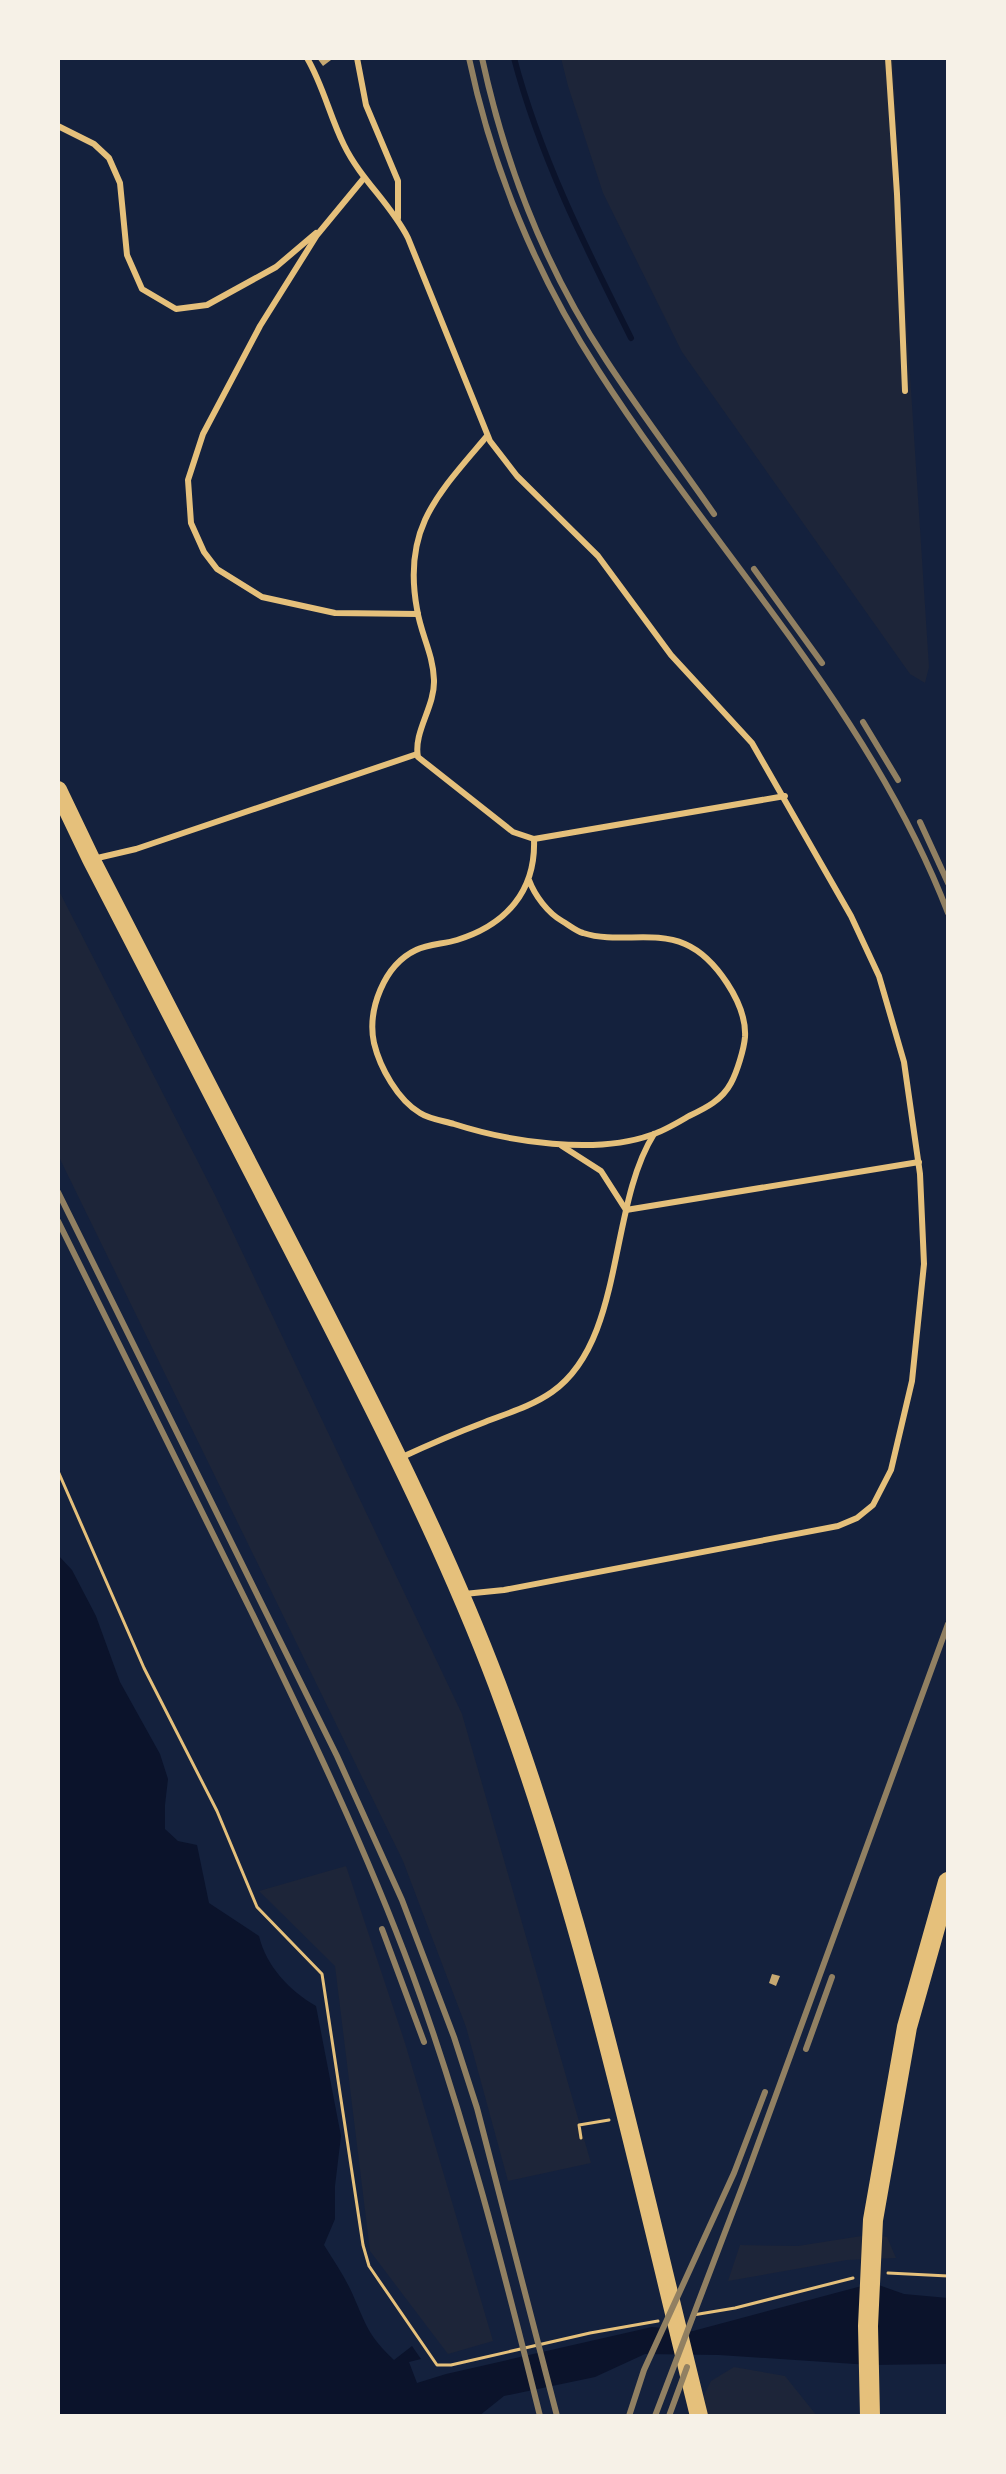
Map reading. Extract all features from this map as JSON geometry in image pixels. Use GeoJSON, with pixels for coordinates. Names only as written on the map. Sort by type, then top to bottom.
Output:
{"type":"FeatureCollection","features":[{"type":"Feature","properties":{"kind":"highway"},"geometry":{"type":"LineString","coordinates":[[870,2416],[868,2326],[873,2220],[907,2027],[948,1882]]}},
{"type":"Feature","properties":{"kind":"main road"},"geometry":{"type":"LineString","coordinates":[[58,790],[399,1459],[461,1594],[497,1685],[550,1836],[598,2003],[699,2416]]}},
{"type":"Feature","properties":{"kind":"lane"},"geometry":{"type":"LineString","coordinates":[[307,58],[344,146],[364,178],[398,218],[487,436],[517,476],[598,556],[671,655],[752,743],[785,796],[851,916],[879,976],[904,1062],[919,1162],[924,1264],[912,1381],[891,1470],[873,1505],[857,1518],[838,1526],[504,1590],[461,1594]]}},
{"type":"Feature","properties":{"kind":"lane"},"geometry":{"type":"LineString","coordinates":[[357,58],[366,105],[398,181],[398,218]]}},
{"type":"Feature","properties":{"kind":"lane"},"geometry":{"type":"LineString","coordinates":[[888,58],[905,391]]}},
{"type":"Feature","properties":{"kind":"lane"},"geometry":{"type":"LineString","coordinates":[[58,126],[94,144],[109,158],[120,183],[127,255],[142,289],[176,309],[207,305],[276,267],[323,228]]}},
{"type":"Feature","properties":{"kind":"lane"},"geometry":{"type":"LineString","coordinates":[[364,178],[323,228],[260,326],[203,434],[188,480],[191,523],[204,552],[217,569],[262,597],[335,613],[418,614]]}},
{"type":"Feature","properties":{"kind":"lane"},"geometry":{"type":"LineString","coordinates":[[487,436],[439,493],[422,523],[412,567],[418,614],[432,655],[434,685],[429,714],[416,742],[417,754],[513,832],[534,839],[785,796]]}},
{"type":"Feature","properties":{"kind":"lane"},"geometry":{"type":"LineString","coordinates":[[91,859],[136,849],[417,754]]}},
{"type":"Feature","properties":{"kind":"lane"},"geometry":{"type":"LineString","coordinates":[[529,880],[552,915],[582,933],[604,937],[658,937],[687,945],[717,968],[737,999],[745,1036],[732,1081],[720,1098],[654,1134],[603,1144],[555,1144],[490,1136],[419,1113],[387,1079],[374,1041],[375,1001],[393,967],[416,950],[459,940],[486,928],[517,903],[529,880],[534,839]]}},
{"type":"Feature","properties":{"kind":"lane"},"geometry":{"type":"LineString","coordinates":[[399,1459],[441,1439],[536,1403],[556,1390],[580,1364],[596,1333],[635,1174],[654,1134]]}},
{"type":"Feature","properties":{"kind":"lane"},"geometry":{"type":"LineString","coordinates":[[555,1144],[565,1147],[601,1171],[626,1210]]}},
{"type":"Feature","properties":{"kind":"lane"},"geometry":{"type":"LineString","coordinates":[[626,1210],[919,1162]]}},
{"type":"Feature","properties":{"kind":"path"},"geometry":{"type":"LineString","coordinates":[[58,1471],[144,1668],[217,1811],[257,1907],[322,1974],[363,2245],[369,2266],[434,2361],[442,2367],[590,2333]]}},
{"type":"Feature","properties":{"kind":"path"},"geometry":{"type":"LineString","coordinates":[[581,2138],[579,2125],[601,2121]]}},
{"type":"Feature","properties":{"kind":"path"},"geometry":{"type":"LineString","coordinates":[[875,2272],[948,2276]]}},
{"type":"Feature","properties":{"kind":"path"},"geometry":{"type":"LineString","coordinates":[[786,2294],[863,2275]]}},
{"type":"Feature","properties":{"kind":"shaded area"},"geometry":{"type":"Polygon","coordinates":[[[561,58],[893,58],[929,667],[925,683],[910,674],[682,352],[603,193],[561,58]]]}},
{"type":"Feature","properties":{"kind":"shaded area"},"geometry":{"type":"Polygon","coordinates":[[[58,889],[215,1195],[462,1714],[591,2163],[508,2181],[466,2027],[403,1861],[58,1155],[58,889]]]}},
{"type":"Feature","properties":{"kind":"shaded area"},"geometry":{"type":"Polygon","coordinates":[[[58,1555],[72,1570],[96,1616],[120,1682],[160,1754],[168,1779],[165,1829],[178,1841],[197,1845],[209,1903],[259,1936],[267,1957],[280,1977],[316,2006],[341,2136],[335,2219],[324,2245],[373,2337],[394,2360],[412,2346],[421,2359],[409,2362],[417,2383],[652,2327],[693,2331],[873,2283],[904,2294],[948,2298],[948,2364],[870,2365],[719,2355],[645,2354],[595,2377],[504,2396],[479,2416],[58,2416],[58,1555]]]}},
{"type":"Feature","properties":{"kind":"shaded area"},"geometry":{"type":"Polygon","coordinates":[[[346,1866],[405,2043],[493,2341],[448,2354],[370,2251],[335,1966],[259,1891],[346,1866]]]}},
{"type":"Feature","properties":{"kind":"shaded area"},"geometry":{"type":"Polygon","coordinates":[[[874,2234],[887,2237],[896,2258],[847,2260],[728,2281],[740,2245],[798,2246],[874,2234]]]}},
{"type":"Feature","properties":{"kind":"shaded area"},"geometry":{"type":"Polygon","coordinates":[[[734,2367],[785,2376],[817,2416],[708,2416],[700,2403],[711,2381],[734,2367]]]}},
{"type":"Feature","properties":{"kind":"building"},"geometry":{"type":"Polygon","coordinates":[[[317,58],[330,58],[331,60],[323,66],[317,58]]]}},
{"type":"Feature","properties":{"kind":"building"},"geometry":{"type":"Polygon","coordinates":[[[772,1974],[780,1976],[776,1986],[769,1983],[772,1974]]]}},
{"type":"Feature","properties":{"kind":"waterway"},"geometry":{"type":"LineString","coordinates":[[514,58],[551,166],[631,338]]}},
{"type":"Feature","properties":{"kind":"railway"},"geometry":{"type":"LineString","coordinates":[[469,58],[490,140],[504,180],[555,297],[598,370],[643,437],[834,700],[877,768],[915,839],[948,913]]}},
{"type":"Feature","properties":{"kind":"railway"},"geometry":{"type":"LineString","coordinates":[[482,58],[503,137],[546,252],[606,360],[714,514]]}},
{"type":"Feature","properties":{"kind":"railway"},"geometry":{"type":"LineString","coordinates":[[754,569],[822,663]]}},
{"type":"Feature","properties":{"kind":"railway"},"geometry":{"type":"LineString","coordinates":[[863,722],[898,780]]}},
{"type":"Feature","properties":{"kind":"railway"},"geometry":{"type":"LineString","coordinates":[[920,822],[948,883]]}},
{"type":"Feature","properties":{"kind":"railway"},"geometry":{"type":"LineString","coordinates":[[58,1192],[337,1756],[402,1900],[454,2037],[477,2108],[557,2416]]}},
{"type":"Feature","properties":{"kind":"railway"},"geometry":{"type":"LineString","coordinates":[[58,1221],[294,1700],[394,1927],[431,2027],[466,2137],[540,2416]]}},
{"type":"Feature","properties":{"kind":"railway"},"geometry":{"type":"LineString","coordinates":[[655,2416],[746,2177],[948,1624]]}},
{"type":"Feature","properties":{"kind":"railway"},"geometry":{"type":"LineString","coordinates":[[382,1929],[424,2042]]}},
{"type":"Feature","properties":{"kind":"railway"},"geometry":{"type":"LineString","coordinates":[[806,2049],[832,1977]]}},
{"type":"Feature","properties":{"kind":"railway"},"geometry":{"type":"LineString","coordinates":[[629,2416],[644,2370],[734,2173],[765,2092]]}},
{"type":"Feature","properties":{"kind":"railway"},"geometry":{"type":"LineString","coordinates":[[669,2416],[687,2367]]}}]}
